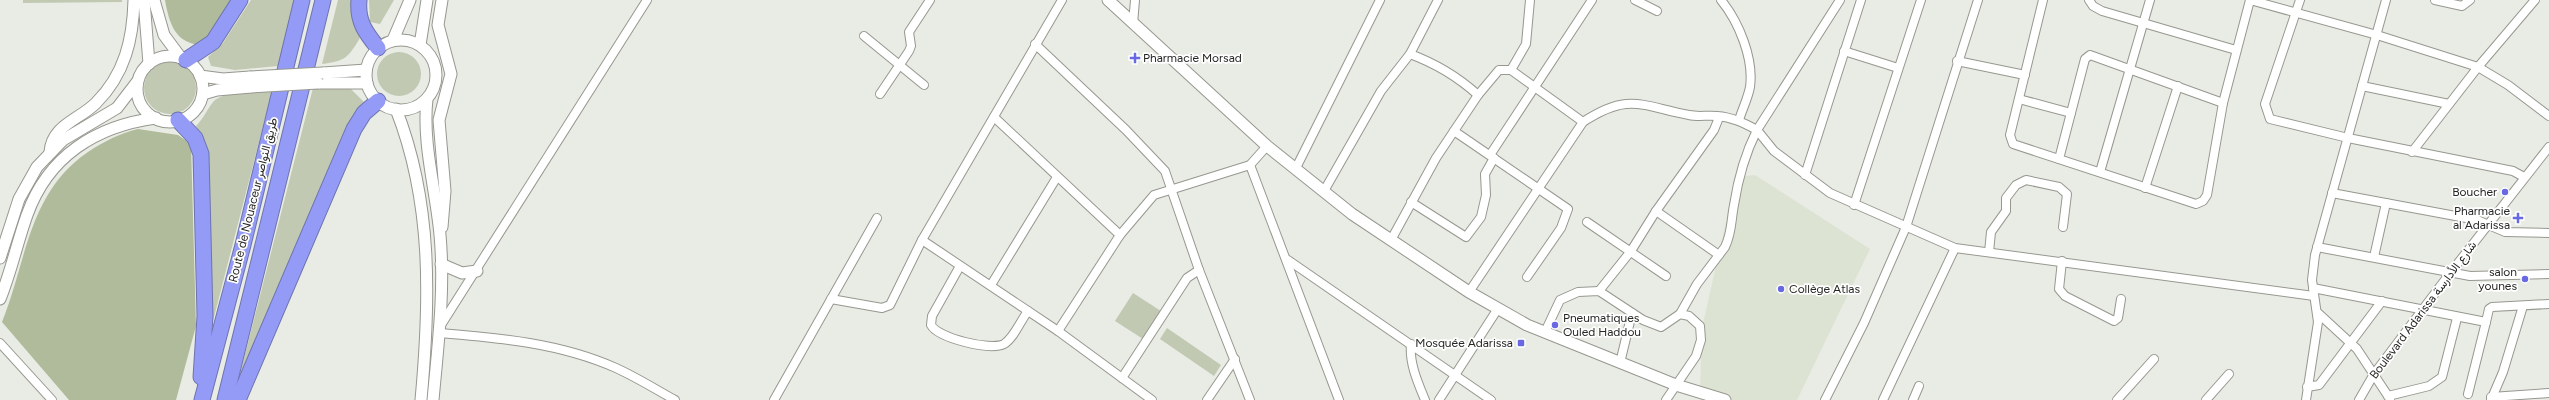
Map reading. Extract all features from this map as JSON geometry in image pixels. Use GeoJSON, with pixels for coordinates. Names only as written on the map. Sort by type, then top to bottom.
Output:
{"type":"FeatureCollection","features":[{"type":"Feature","properties":{"kind":"highway"},"geometry":{"type":"LineString","coordinates":[[183,59],[213,42],[240,0]]}},
{"type":"Feature","properties":{"kind":"highway","name":"Route de Nouaceur طريق النواصر"},"geometry":{"type":"LineString","coordinates":[[201,400],[243,245],[302,0]]}},
{"type":"Feature","properties":{"kind":"highway","name":"Route de Nouaceur طريق النواصر"},"geometry":{"type":"LineString","coordinates":[[225,400],[323,0]]}},
{"type":"Feature","properties":{"kind":"highway"},"geometry":{"type":"LineString","coordinates":[[359,0],[358,14],[362,27],[378,48]]}},
{"type":"Feature","properties":{"kind":"highway"},"geometry":{"type":"LineString","coordinates":[[238,400],[354,129],[364,113],[378,101]]}},
{"type":"Feature","properties":{"kind":"highway"},"geometry":{"type":"LineString","coordinates":[[178,120],[195,138],[201,154],[205,316],[201,400]]}},
{"type":"Feature","properties":{"kind":"main road"},"geometry":{"type":"LineString","coordinates":[[50,152],[56,133],[97,102],[125,58],[132,33],[134,0]]}},
{"type":"Feature","properties":{"kind":"main road"},"geometry":{"type":"LineString","coordinates":[[144,0],[149,64]]}},
{"type":"Feature","properties":{"kind":"main road"},"geometry":{"type":"LineString","coordinates":[[137,82],[139,101],[146,111],[156,118],[167,121],[178,120],[195,110],[203,94],[200,76],[183,59],[164,35],[154,0]]}},
{"type":"Feature","properties":{"kind":"main road"},"geometry":{"type":"LineString","coordinates":[[393,40],[410,0]]}},
{"type":"Feature","properties":{"kind":"main road"},"geometry":{"type":"LineString","coordinates":[[420,45],[427,0]]}},
{"type":"Feature","properties":{"kind":"main road"},"geometry":{"type":"LineString","coordinates":[[440,235],[444,215],[445,196],[439,120],[449,88],[450,74],[438,26],[442,0]]}},
{"type":"Feature","properties":{"kind":"main road"},"geometry":{"type":"LineString","coordinates":[[1108,0],[1267,146],[1352,214],[1469,292],[1497,310],[1545,332],[1676,385],[1725,400]]}},
{"type":"Feature","properties":{"kind":"main road"},"geometry":{"type":"LineString","coordinates":[[393,40],[411,41],[420,45],[430,54],[436,66],[434,87],[427,99],[413,108],[396,109],[378,101],[367,83],[366,70],[372,54],[378,48],[393,40]]}},
{"type":"Feature","properties":{"kind":"main road"},"geometry":{"type":"LineString","coordinates":[[0,258],[19,199],[28,180],[50,152],[63,140],[117,108],[137,82],[142,70],[149,64],[163,56],[183,59]]}},
{"type":"Feature","properties":{"kind":"main road"},"geometry":{"type":"LineString","coordinates":[[200,76],[251,82],[320,78],[366,70]]}},
{"type":"Feature","properties":{"kind":"main road"},"geometry":{"type":"LineString","coordinates":[[320,78],[367,83]]}},
{"type":"Feature","properties":{"kind":"main road"},"geometry":{"type":"LineString","coordinates":[[203,94],[251,82]]}},
{"type":"Feature","properties":{"kind":"main road"},"geometry":{"type":"LineString","coordinates":[[427,99],[426,132],[440,235],[441,264],[440,330],[433,400]]}},
{"type":"Feature","properties":{"kind":"main road"},"geometry":{"type":"LineString","coordinates":[[396,109],[410,147],[420,188],[428,262],[425,347],[420,400]]}},
{"type":"Feature","properties":{"kind":"main road"},"geometry":{"type":"LineString","coordinates":[[0,299],[33,200],[53,168],[80,145],[115,126],[156,118]]}},
{"type":"Feature","properties":{"kind":"main road"},"geometry":{"type":"LineString","coordinates":[[441,264],[462,273],[477,270]]}},
{"type":"Feature","properties":{"kind":"street"},"geometry":{"type":"LineString","coordinates":[[647,0],[440,330],[522,340],[588,358],[616,368],[674,400]]}},
{"type":"Feature","properties":{"kind":"street"},"geometry":{"type":"LineString","coordinates":[[880,94],[911,46],[910,30],[930,0]]}},
{"type":"Feature","properties":{"kind":"street"},"geometry":{"type":"LineString","coordinates":[[831,299],[886,308],[922,240],[1062,0]]}},
{"type":"Feature","properties":{"kind":"street"},"geometry":{"type":"LineString","coordinates":[[1133,24],[1135,0]]}},
{"type":"Feature","properties":{"kind":"street"},"geometry":{"type":"LineString","coordinates":[[1296,168],[1380,0]]}},
{"type":"Feature","properties":{"kind":"street"},"geometry":{"type":"LineString","coordinates":[[1324,191],[1381,91],[1410,54],[1438,0]]}},
{"type":"Feature","properties":{"kind":"street"},"geometry":{"type":"LineString","coordinates":[[1511,70],[1526,44],[1530,0]]}},
{"type":"Feature","properties":{"kind":"street"},"geometry":{"type":"LineString","coordinates":[[1411,202],[1466,237],[1481,217],[1486,195],[1485,174],[1492,157],[1534,85],[1592,0]]}},
{"type":"Feature","properties":{"kind":"street"},"geometry":{"type":"LineString","coordinates":[[1635,0],[1657,11]]}},
{"type":"Feature","properties":{"kind":"street"},"geometry":{"type":"LineString","coordinates":[[1721,0],[1741,36],[1749,63],[1750,87],[1739,120]]}},
{"type":"Feature","properties":{"kind":"street"},"geometry":{"type":"LineString","coordinates":[[1545,332],[1560,300],[1578,292],[1599,291],[1632,313],[1661,327],[1680,314],[1687,300],[1730,238],[1737,186],[1749,145],[1840,0]]}},
{"type":"Feature","properties":{"kind":"street"},"geometry":{"type":"LineString","coordinates":[[1805,175],[1861,0]]}},
{"type":"Feature","properties":{"kind":"street"},"geometry":{"type":"LineString","coordinates":[[1854,205],[1920,0]]}},
{"type":"Feature","properties":{"kind":"street"},"geometry":{"type":"LineString","coordinates":[[1825,400],[1864,324],[1906,227],[1948,98],[1957,61],[1978,0]]}},
{"type":"Feature","properties":{"kind":"street"},"geometry":{"type":"LineString","coordinates":[[2043,0],[2010,135],[2013,144],[2192,204],[2203,201],[2207,194],[2223,103],[2250,0],[2296,14],[2377,35],[2478,67],[2508,85],[2549,116]]}},
{"type":"Feature","properties":{"kind":"street"},"geometry":{"type":"LineString","coordinates":[[2089,0],[2093,6],[2102,11],[2236,50]]}},
{"type":"Feature","properties":{"kind":"street"},"geometry":{"type":"LineString","coordinates":[[2100,172],[2150,0]]}},
{"type":"Feature","properties":{"kind":"street"},"geometry":{"type":"LineString","coordinates":[[2300,0],[2265,104],[2267,116],[2273,122],[2412,152],[2513,171],[2524,177]]}},
{"type":"Feature","properties":{"kind":"street"},"geometry":{"type":"LineString","coordinates":[[2306,400],[2318,313],[2314,292],[2313,263],[2386,0]]}},
{"type":"Feature","properties":{"kind":"street"},"geometry":{"type":"LineString","coordinates":[[2435,0],[2462,6],[2470,0]]}},
{"type":"Feature","properties":{"kind":"street"},"geometry":{"type":"LineString","coordinates":[[2412,152],[2478,67],[2535,0]]}},
{"type":"Feature","properties":{"kind":"street"},"geometry":{"type":"LineString","coordinates":[[864,36],[924,85]]}},
{"type":"Feature","properties":{"kind":"street"},"geometry":{"type":"LineString","coordinates":[[1035,44],[1153,157],[1165,171],[1200,270],[1250,400]]}},
{"type":"Feature","properties":{"kind":"street"},"geometry":{"type":"LineString","coordinates":[[1844,51],[1898,68]]}},
{"type":"Feature","properties":{"kind":"street"},"geometry":{"type":"LineString","coordinates":[[1410,54],[1435,64],[1457,76],[1478,95]]}},
{"type":"Feature","properties":{"kind":"street"},"geometry":{"type":"LineString","coordinates":[[2059,159],[2088,56],[2094,55],[2223,103]]}},
{"type":"Feature","properties":{"kind":"street"},"geometry":{"type":"LineString","coordinates":[[1957,61],[2025,75]]}},
{"type":"Feature","properties":{"kind":"street"},"geometry":{"type":"LineString","coordinates":[[1391,240],[1411,202],[1454,131],[1478,95],[1499,70],[1511,70],[1534,85],[1583,122]]}},
{"type":"Feature","properties":{"kind":"street"},"geometry":{"type":"LineString","coordinates":[[2145,188],[2178,86]]}},
{"type":"Feature","properties":{"kind":"street"},"geometry":{"type":"LineString","coordinates":[[2362,86],[2449,104]]}},
{"type":"Feature","properties":{"kind":"street"},"geometry":{"type":"LineString","coordinates":[[2019,99],[2071,113]]}},
{"type":"Feature","properties":{"kind":"street"},"geometry":{"type":"LineString","coordinates":[[1469,292],[1583,122],[1602,110],[1635,103],[1650,104],[1690,116],[1717,116],[1739,120],[1757,130],[1774,151],[1830,193],[1854,205],[1955,248],[2382,301],[2457,318],[2486,322]]}},
{"type":"Feature","properties":{"kind":"street"},"geometry":{"type":"LineString","coordinates":[[1599,291],[1631,252],[1656,211],[1714,130],[1718,120],[1717,116]]}},
{"type":"Feature","properties":{"kind":"street"},"geometry":{"type":"LineString","coordinates":[[994,117],[1120,235]]}},
{"type":"Feature","properties":{"kind":"street"},"geometry":{"type":"LineString","coordinates":[[1454,131],[1568,209],[1568,214],[1562,228],[1527,277]]}},
{"type":"Feature","properties":{"kind":"street"},"geometry":{"type":"LineString","coordinates":[[1058,331],[1120,235],[1144,204],[1154,196],[1172,189],[1250,165],[1267,146]]}},
{"type":"Feature","properties":{"kind":"street","name":"Boulevard Adarissa شارع الأدارسة"},"geometry":{"type":"LineString","coordinates":[[2359,400],[2374,374],[2524,177],[2549,147]]}},
{"type":"Feature","properties":{"kind":"street"},"geometry":{"type":"LineString","coordinates":[[1250,165],[1288,260],[1339,400]]}},
{"type":"Feature","properties":{"kind":"street"},"geometry":{"type":"LineString","coordinates":[[991,285],[1057,177]]}},
{"type":"Feature","properties":{"kind":"street"},"geometry":{"type":"LineString","coordinates":[[1989,252],[1991,232],[2006,211],[2006,198],[2010,190],[2021,181],[2026,180],[2059,187],[2067,194],[2063,227]]}},
{"type":"Feature","properties":{"kind":"street"},"geometry":{"type":"LineString","coordinates":[[2332,193],[2477,220],[2505,232],[2549,233]]}},
{"type":"Feature","properties":{"kind":"street"},"geometry":{"type":"LineString","coordinates":[[2374,257],[2386,203]]}},
{"type":"Feature","properties":{"kind":"street"},"geometry":{"type":"LineString","coordinates":[[1656,211],[1719,255]]}},
{"type":"Feature","properties":{"kind":"street"},"geometry":{"type":"LineString","coordinates":[[774,400],[877,218]]}},
{"type":"Feature","properties":{"kind":"street"},"geometry":{"type":"LineString","coordinates":[[1587,222],[1666,276]]}},
{"type":"Feature","properties":{"kind":"street"},"geometry":{"type":"LineString","coordinates":[[922,240],[1058,331],[1152,400]]}},
{"type":"Feature","properties":{"kind":"street"},"geometry":{"type":"LineString","coordinates":[[2317,247],[2481,277],[2549,274]]}},
{"type":"Feature","properties":{"kind":"street"},"geometry":{"type":"LineString","coordinates":[[1882,400],[1955,248]]}},
{"type":"Feature","properties":{"kind":"street"},"geometry":{"type":"LineString","coordinates":[[1288,260],[1491,400]]}},
{"type":"Feature","properties":{"kind":"street"},"geometry":{"type":"LineString","coordinates":[[2062,261],[2058,289],[2065,296],[2114,321],[2118,318],[2121,299]]}},
{"type":"Feature","properties":{"kind":"street"},"geometry":{"type":"LineString","coordinates":[[960,266],[932,316],[931,325],[938,333],[975,344],[997,346],[1008,340],[1028,311]]}},
{"type":"Feature","properties":{"kind":"street"},"geometry":{"type":"LineString","coordinates":[[1122,378],[1188,278],[1200,270]]}},
{"type":"Feature","properties":{"kind":"street"},"geometry":{"type":"LineString","coordinates":[[2307,387],[2319,385],[2382,301]]}},
{"type":"Feature","properties":{"kind":"street"},"geometry":{"type":"LineString","coordinates":[[2468,394],[2489,309],[2492,307],[2549,304]]}},
{"type":"Feature","properties":{"kind":"street"},"geometry":{"type":"LineString","coordinates":[[2523,306],[2503,372],[2491,399],[2549,393]]}},
{"type":"Feature","properties":{"kind":"street"},"geometry":{"type":"LineString","coordinates":[[1439,400],[1497,310]]}},
{"type":"Feature","properties":{"kind":"street"},"geometry":{"type":"LineString","coordinates":[[1620,363],[1632,313]]}},
{"type":"Feature","properties":{"kind":"street"},"geometry":{"type":"LineString","coordinates":[[2318,313],[2351,343],[2390,398],[2428,386],[2442,377],[2457,318]]}},
{"type":"Feature","properties":{"kind":"street"},"geometry":{"type":"LineString","coordinates":[[1666,400],[1696,356],[1701,340],[1700,326],[1697,321],[1689,316],[1680,314]]}},
{"type":"Feature","properties":{"kind":"street"},"geometry":{"type":"LineString","coordinates":[[0,343],[52,400]]}},
{"type":"Feature","properties":{"kind":"street"},"geometry":{"type":"LineString","coordinates":[[1410,344],[1410,353],[1413,366],[1426,400]]}},
{"type":"Feature","properties":{"kind":"street"},"geometry":{"type":"LineString","coordinates":[[1207,400],[1235,359]]}},
{"type":"Feature","properties":{"kind":"street"},"geometry":{"type":"LineString","coordinates":[[2117,400],[2154,359]]}},
{"type":"Feature","properties":{"kind":"street"},"geometry":{"type":"LineString","coordinates":[[2206,400],[2229,374]]}},
{"type":"Feature","properties":{"kind":"street"},"geometry":{"type":"LineString","coordinates":[[1913,400],[1919,386]]}},
{"type":"Feature","properties":{"kind":"shaded area"},"geometry":{"type":"Polygon","coordinates":[[[23,0],[122,0],[122,2],[23,3],[23,0]]]}},
{"type":"Feature","properties":{"kind":"shaded area"},"geometry":{"type":"Polygon","coordinates":[[[251,0],[295,0],[278,66],[235,70],[211,66],[208,57],[223,43],[251,0]]]}},
{"type":"Feature","properties":{"kind":"shaded area"},"geometry":{"type":"Polygon","coordinates":[[[338,0],[354,0],[354,23],[360,38],[349,54],[341,60],[322,64],[338,0]]]}},
{"type":"Feature","properties":{"kind":"shaded area"},"geometry":{"type":"Polygon","coordinates":[[[369,0],[394,0],[380,24],[370,22],[369,0]]]}},
{"type":"Feature","properties":{"kind":"shaded area"},"geometry":{"type":"Polygon","coordinates":[[[399,52],[411,56],[417,62],[421,74],[417,86],[411,92],[399,96],[387,92],[381,86],[377,74],[381,62],[387,56],[399,52]]]}},
{"type":"Feature","properties":{"kind":"shaded area"},"geometry":{"type":"Polygon","coordinates":[[[165,62],[175,62],[189,69],[196,83],[196,93],[189,107],[175,114],[165,114],[155,110],[148,103],[144,93],[144,83],[148,73],[155,66],[165,62]]]}},
{"type":"Feature","properties":{"kind":"shaded area"},"geometry":{"type":"Polygon","coordinates":[[[313,88],[350,88],[364,102],[353,115],[238,382],[313,88]]]}},
{"type":"Feature","properties":{"kind":"shaded area"},"geometry":{"type":"Polygon","coordinates":[[[272,91],[211,329],[202,137],[196,126],[214,101],[225,95],[272,91]]]}},
{"type":"Feature","properties":{"kind":"shaded area","name":"Collège Atlas"},"geometry":{"type":"Polygon","coordinates":[[[1755,175],[1870,249],[1797,400],[1730,400],[1700,392],[1702,328],[1736,177],[1755,175]]]}},
{"type":"Feature","properties":{"kind":"shaded area"},"geometry":{"type":"Polygon","coordinates":[[[1133,293],[1161,311],[1143,339],[1115,321],[1133,293]]]}},
{"type":"Feature","properties":{"kind":"shaded area"},"geometry":{"type":"Polygon","coordinates":[[[1167,328],[1221,365],[1214,376],[1160,339],[1167,328]]]}},
{"type":"Feature","properties":{"kind":"green space"},"geometry":{"type":"Polygon","coordinates":[[[165,0],[234,0],[211,36],[199,45],[184,40],[174,30],[168,16],[165,0]]]}},
{"type":"Feature","properties":{"kind":"green space"},"geometry":{"type":"Polygon","coordinates":[[[138,129],[178,135],[191,144],[196,326],[176,400],[69,400],[2,322],[32,229],[41,207],[53,187],[68,169],[88,152],[112,138],[138,129]]]}},
{"type":"Feature","properties":{"kind":"place","name":"Pharmacie Morsad"},"geometry":{"type":"Point","coordinates":[1135,58]}},
{"type":"Feature","properties":{"kind":"place","name":"Boucher"},"geometry":{"type":"Point","coordinates":[2505,192]}},
{"type":"Feature","properties":{"kind":"place","name":"Pharmacie al Adarissa"},"geometry":{"type":"Point","coordinates":[2518,218]}},
{"type":"Feature","properties":{"kind":"place","name":"salon younes"},"geometry":{"type":"Point","coordinates":[2525,279]}},
{"type":"Feature","properties":{"kind":"place","name":"Collège Atlas"},"geometry":{"type":"Point","coordinates":[1781,289]}},
{"type":"Feature","properties":{"kind":"place","name":"Pneumatiques Ouled Haddou"},"geometry":{"type":"Point","coordinates":[1555,325]}},
{"type":"Feature","properties":{"kind":"place","name":"Mosquée Adarissa"},"geometry":{"type":"Point","coordinates":[1521,343]}}]}
